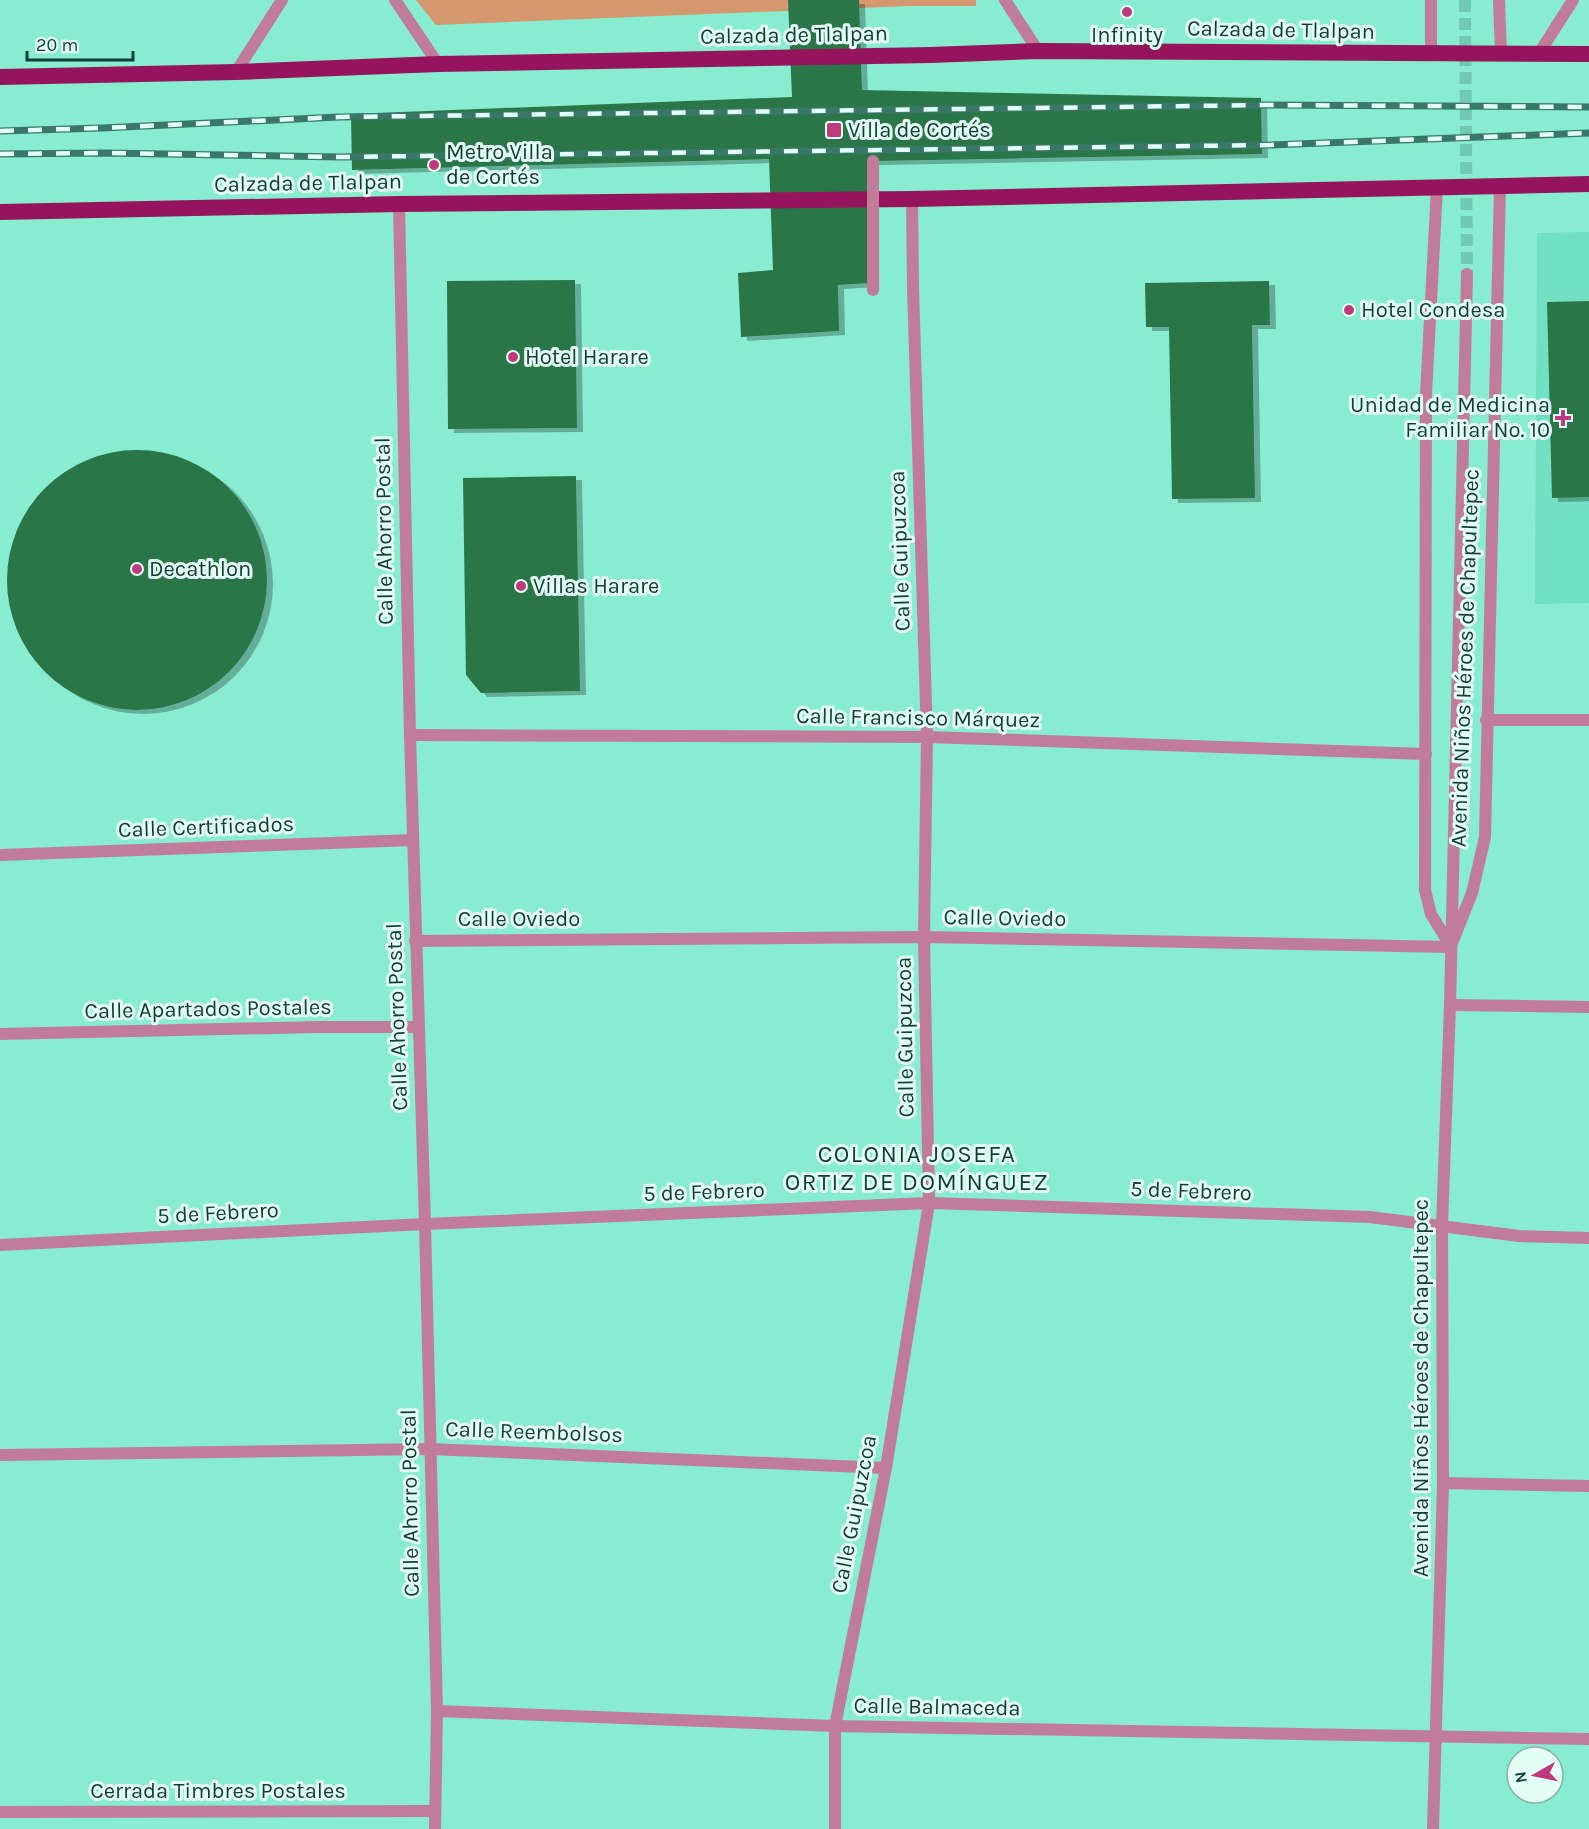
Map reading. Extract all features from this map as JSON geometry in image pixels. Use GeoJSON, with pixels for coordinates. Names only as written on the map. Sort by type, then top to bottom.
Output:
{"type":"FeatureCollection","features":[{"type":"Feature","properties":{"kind":"highway","name":"Calzada de Tlalpan"},"geometry":{"type":"LineString","coordinates":[[0,77],[236,72],[438,64],[1038,51],[1589,54]]}},
{"type":"Feature","properties":{"kind":"highway","name":"Calzada de Tlalpan"},"geometry":{"type":"LineString","coordinates":[[0,212],[399,204],[912,200],[1589,184]]}},
{"type":"Feature","properties":{"kind":"street"},"geometry":{"type":"LineString","coordinates":[[236,72],[282,0]]}},
{"type":"Feature","properties":{"kind":"street"},"geometry":{"type":"LineString","coordinates":[[395,0],[438,64]]}},
{"type":"Feature","properties":{"kind":"street"},"geometry":{"type":"LineString","coordinates":[[1005,0],[1038,51]]}},
{"type":"Feature","properties":{"kind":"street"},"geometry":{"type":"LineString","coordinates":[[1431,0],[1431,54]]}},
{"type":"Feature","properties":{"kind":"street"},"geometry":{"type":"LineString","coordinates":[[1499,0],[1501,55]]}},
{"type":"Feature","properties":{"kind":"street"},"geometry":{"type":"LineString","coordinates":[[1538,55],[1573,0]]}},
{"type":"Feature","properties":{"kind":"street"},"geometry":{"type":"LineString","coordinates":[[873,161],[873,290]]}},
{"type":"Feature","properties":{"kind":"street","name":"Avenida Niños Héroes de Chapultepec"},"geometry":{"type":"LineString","coordinates":[[1451,947],[1472,893],[1485,837],[1500,186]]}},
{"type":"Feature","properties":{"kind":"street","name":"Avenida Niños Héroes de Chapultepec"},"geometry":{"type":"LineString","coordinates":[[1437,188],[1426,394],[1425,890],[1431,914],[1451,947]]}},
{"type":"Feature","properties":{"kind":"street","name":"Calle Guipuzcoa"},"geometry":{"type":"LineString","coordinates":[[836,1829],[835,1726],[885,1468],[929,1203],[924,938],[927,737],[912,200]]}},
{"type":"Feature","properties":{"kind":"street","name":"Calle Ahorro Postal"},"geometry":{"type":"LineString","coordinates":[[399,204],[415,941],[425,1224],[437,1711],[435,1829]]}},
{"type":"Feature","properties":{"kind":"street","name":"Avenida Niños Héroes de Chapultepec"},"geometry":{"type":"LineString","coordinates":[[1433,1829],[1443,1483],[1442,1226],[1450,1005],[1467,274]]}},
{"type":"Feature","properties":{"kind":"street"},"geometry":{"type":"LineString","coordinates":[[1486,720],[1589,720]]}},
{"type":"Feature","properties":{"kind":"street","name":"Calle Francisco Márquez"},"geometry":{"type":"LineString","coordinates":[[410,735],[927,737],[1426,754]]}},
{"type":"Feature","properties":{"kind":"street","name":"Calle Certificados"},"geometry":{"type":"LineString","coordinates":[[0,855],[413,840]]}},
{"type":"Feature","properties":{"kind":"street","name":"Calle Oviedo"},"geometry":{"type":"LineString","coordinates":[[415,941],[924,938],[1451,947]]}},
{"type":"Feature","properties":{"kind":"street"},"geometry":{"type":"LineString","coordinates":[[1450,1005],[1589,1007]]}},
{"type":"Feature","properties":{"kind":"street","name":"Calle Apartados Postales"},"geometry":{"type":"LineString","coordinates":[[0,1034],[306,1027],[418,1027]]}},
{"type":"Feature","properties":{"kind":"street","name":"5 de Febrero"},"geometry":{"type":"LineString","coordinates":[[0,1245],[929,1203],[1370,1217],[1519,1236],[1589,1238]]}},
{"type":"Feature","properties":{"kind":"street","name":"Calle Reembolsos"},"geometry":{"type":"LineString","coordinates":[[0,1455],[429,1449],[885,1468]]}},
{"type":"Feature","properties":{"kind":"street"},"geometry":{"type":"LineString","coordinates":[[1443,1483],[1589,1486]]}},
{"type":"Feature","properties":{"kind":"street","name":"Calle Balmaceda"},"geometry":{"type":"LineString","coordinates":[[437,1711],[835,1726],[1589,1739]]}},
{"type":"Feature","properties":{"kind":"street","name":"Cerrada Timbres Postales"},"geometry":{"type":"LineString","coordinates":[[0,1812],[435,1811]]}},
{"type":"Feature","properties":{"kind":"shaded area"},"geometry":{"type":"Polygon","coordinates":[[[416,0],[976,0],[976,6],[909,6],[436,25],[416,0]]]}},
{"type":"Feature","properties":{"kind":"shaded area","name":"Unidad de Medicina Familiar No. 10"},"geometry":{"type":"Polygon","coordinates":[[[1589,232],[1589,603],[1535,604],[1537,233],[1589,232]]]}},
{"type":"Feature","properties":{"kind":"building","name":"Metro Villa de Cortés"},"geometry":{"type":"Polygon","coordinates":[[[788,0],[859,0],[862,90],[1261,98],[1262,154],[873,161],[871,283],[838,285],[839,331],[741,337],[738,273],[773,270],[769,159],[352,170],[351,114],[792,97],[788,0]]]}},
{"type":"Feature","properties":{"kind":"building","name":"Hotel Harare"},"geometry":{"type":"Polygon","coordinates":[[[575,280],[577,428],[448,429],[447,281],[575,280]]]}},
{"type":"Feature","properties":{"kind":"building"},"geometry":{"type":"Polygon","coordinates":[[[1269,281],[1270,325],[1252,325],[1255,498],[1172,499],[1169,327],[1146,327],[1145,283],[1269,281]]]}},
{"type":"Feature","properties":{"kind":"building"},"geometry":{"type":"Polygon","coordinates":[[[1589,301],[1589,497],[1552,498],[1547,302],[1589,301]]]}},
{"type":"Feature","properties":{"kind":"building","name":"Decathlon"},"geometry":{"type":"Polygon","coordinates":[[[124,450],[150,450],[175,455],[198,465],[220,479],[238,497],[252,519],[262,542],[267,580],[262,618],[252,641],[238,663],[220,681],[198,695],[175,705],[150,710],[124,710],[99,705],[76,695],[54,681],[36,663],[22,641],[12,618],[7,593],[7,567],[12,542],[22,519],[36,497],[54,479],[76,465],[99,455],[124,450]]]}},
{"type":"Feature","properties":{"kind":"building","name":"Villas Harare"},"geometry":{"type":"Polygon","coordinates":[[[576,476],[580,691],[481,693],[466,675],[463,478],[576,476]]]}},
{"type":"Feature","properties":{"kind":"tunnel"},"geometry":{"type":"LineString","coordinates":[[1465,0],[1467,274]]}},
{"type":"Feature","properties":{"kind":"railway"},"geometry":{"type":"LineString","coordinates":[[0,131],[339,117],[1267,105],[1589,107]]}},
{"type":"Feature","properties":{"kind":"railway"},"geometry":{"type":"LineString","coordinates":[[0,154],[105,153],[341,157],[1270,145],[1589,133]]}},
{"type":"Feature","properties":{"kind":"place","name":"Infinity"},"geometry":{"type":"Point","coordinates":[1127,12]}},
{"type":"Feature","properties":{"kind":"place","name":"Villa de Cortés"},"geometry":{"type":"Point","coordinates":[834,130]}},
{"type":"Feature","properties":{"kind":"place","name":"Metro Villa de Cortés"},"geometry":{"type":"Point","coordinates":[434,165]}},
{"type":"Feature","properties":{"kind":"place","name":"Hotel Condesa"},"geometry":{"type":"Point","coordinates":[1349,310]}},
{"type":"Feature","properties":{"kind":"place","name":"Hotel Harare"},"geometry":{"type":"Point","coordinates":[513,357]}},
{"type":"Feature","properties":{"kind":"place","name":"Unidad de Medicina Familiar No. 10"},"geometry":{"type":"Point","coordinates":[1563,418]}},
{"type":"Feature","properties":{"kind":"place","name":"Decathlon"},"geometry":{"type":"Point","coordinates":[137,569]}},
{"type":"Feature","properties":{"kind":"place","name":"Villas Harare"},"geometry":{"type":"Point","coordinates":[521,586]}},
{"type":"Feature","properties":{"kind":"district","name":"COLONIA JOSEFA ORTIZ DE DOMÍNGUEZ"},"geometry":{"type":"Point","coordinates":[917,1168]}}]}
